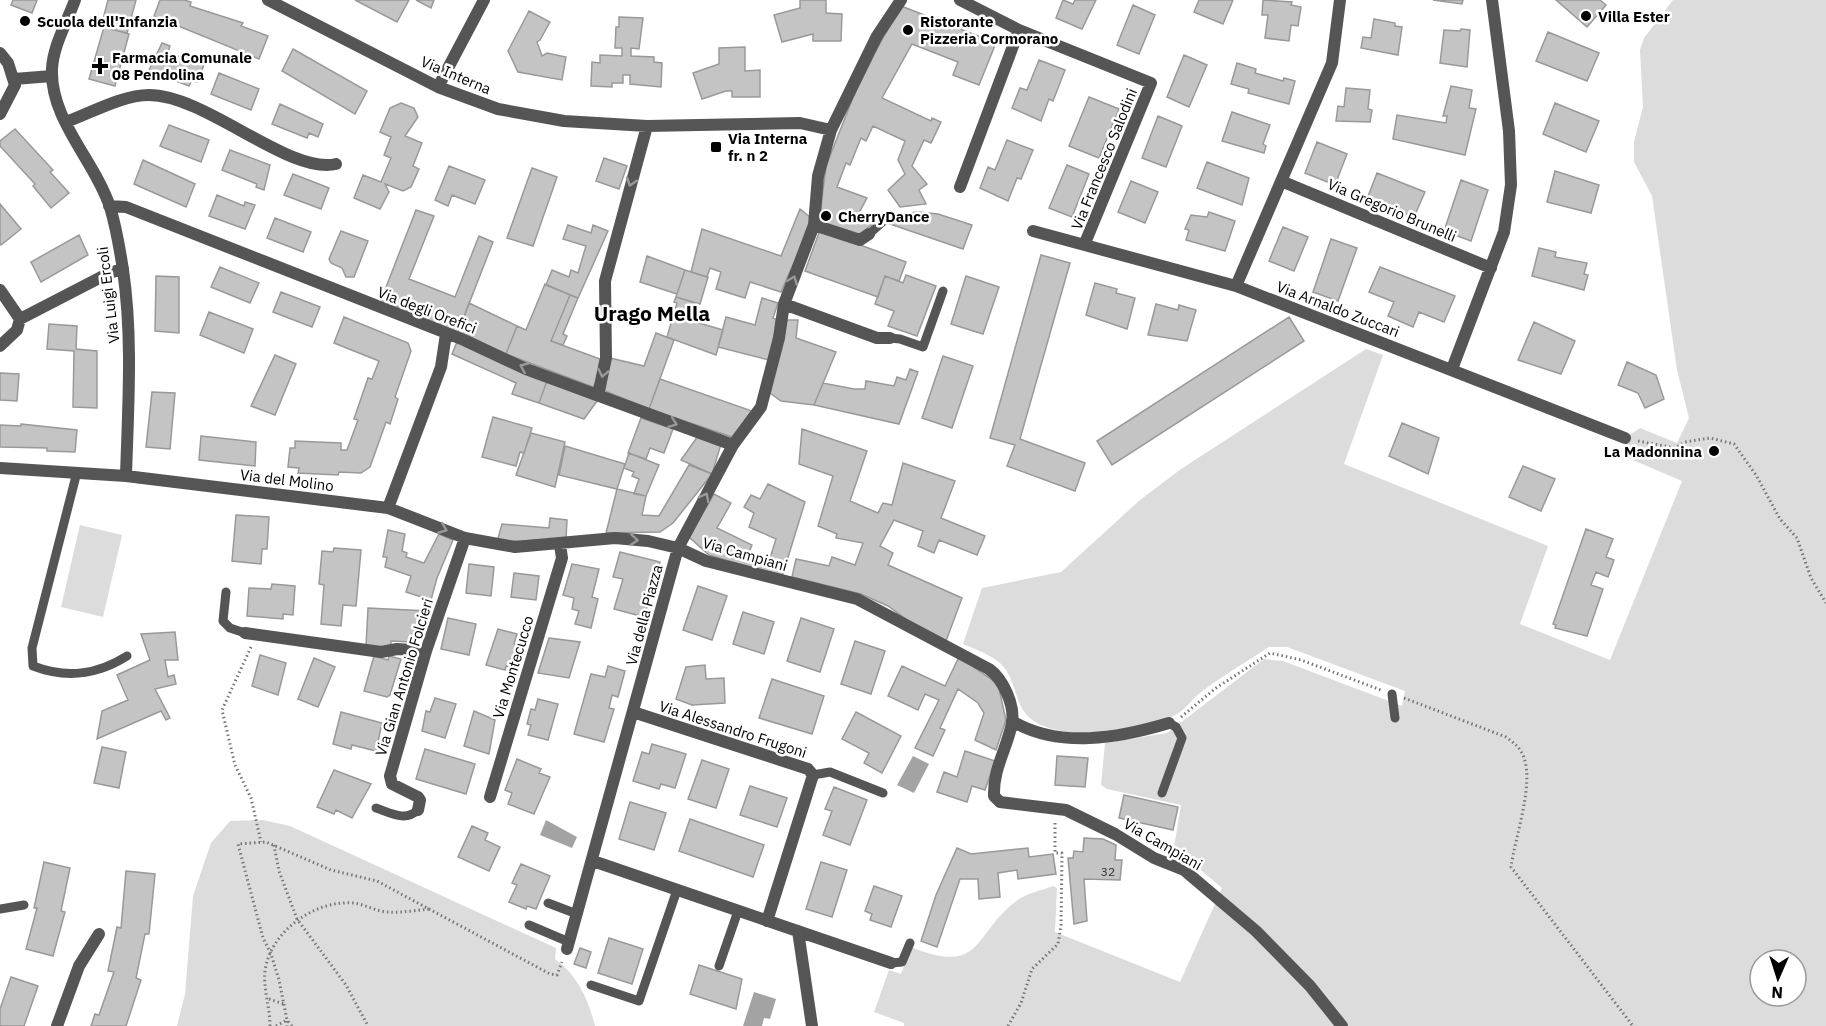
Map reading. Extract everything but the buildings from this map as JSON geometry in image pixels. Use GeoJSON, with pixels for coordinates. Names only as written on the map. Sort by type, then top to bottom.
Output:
{"type":"FeatureCollection","features":[{"type":"Feature","properties":{"kind":"street","name":"Via Luigi Ercoli"},"geometry":{"type":"LineString","coordinates":[[75,0],[55,52],[52,76],[55,94],[66,122],[110,206],[123,269],[130,370],[126,476]]}},
{"type":"Feature","properties":{"kind":"street","name":"Via Interna"},"geometry":{"type":"LineString","coordinates":[[268,0],[283,3],[438,87],[498,109],[564,121],[647,126],[800,123],[831,129]]}},
{"type":"Feature","properties":{"kind":"street"},"geometry":{"type":"LineString","coordinates":[[438,87],[484,0]]}},
{"type":"Feature","properties":{"kind":"street","name":"Via della Piazza"},"geometry":{"type":"LineString","coordinates":[[568,946],[678,548],[733,445],[761,406],[779,338],[784,304],[814,225],[818,176],[831,129],[877,36],[901,0]]}},
{"type":"Feature","properties":{"kind":"street","name":"Via Francesco Salodini"},"geometry":{"type":"LineString","coordinates":[[960,0],[1019,30],[1151,84],[1085,243]]}},
{"type":"Feature","properties":{"kind":"street"},"geometry":{"type":"LineString","coordinates":[[1236,286],[1332,63],[1340,0]]}},
{"type":"Feature","properties":{"kind":"street"},"geometry":{"type":"LineString","coordinates":[[1452,369],[1504,232],[1511,185],[1509,131],[1492,0]]}},
{"type":"Feature","properties":{"kind":"street"},"geometry":{"type":"LineString","coordinates":[[960,186],[1019,30]]}},
{"type":"Feature","properties":{"kind":"street"},"geometry":{"type":"LineString","coordinates":[[0,53],[8,63],[14,80],[14,88],[0,114]]}},
{"type":"Feature","properties":{"kind":"street"},"geometry":{"type":"LineString","coordinates":[[14,80],[52,76]]}},
{"type":"Feature","properties":{"kind":"street"},"geometry":{"type":"LineString","coordinates":[[66,122],[134,97],[159,96],[225,120],[259,141],[315,164],[336,164]]}},
{"type":"Feature","properties":{"kind":"street"},"geometry":{"type":"LineString","coordinates":[[598,395],[606,358],[604,281],[647,126]]}},
{"type":"Feature","properties":{"kind":"street","name":"Via Gregorio Brunelli"},"geometry":{"type":"LineString","coordinates":[[1281,181],[1491,268]]}},
{"type":"Feature","properties":{"kind":"street","name":"Via degli Orefici"},"geometry":{"type":"LineString","coordinates":[[110,206],[126,207],[446,334],[526,369],[733,445]]}},
{"type":"Feature","properties":{"kind":"street"},"geometry":{"type":"LineString","coordinates":[[814,225],[860,240],[870,234]]}},
{"type":"Feature","properties":{"kind":"street","name":"Via Arnaldo Zuccari"},"geometry":{"type":"LineString","coordinates":[[1033,231],[1085,243],[1236,286],[1625,438]]}},
{"type":"Feature","properties":{"kind":"street"},"geometry":{"type":"LineString","coordinates":[[0,346],[17,330],[20,320],[108,273],[123,269]]}},
{"type":"Feature","properties":{"kind":"street"},"geometry":{"type":"LineString","coordinates":[[0,290],[20,320]]}},
{"type":"Feature","properties":{"kind":"street"},"geometry":{"type":"LineString","coordinates":[[784,304],[877,338],[890,338]]}},
{"type":"Feature","properties":{"kind":"street"},"geometry":{"type":"LineString","coordinates":[[388,508],[441,367],[446,334]]}},
{"type":"Feature","properties":{"kind":"street","name":"Via del Molino"},"geometry":{"type":"LineString","coordinates":[[0,468],[126,476],[388,508]]}},
{"type":"Feature","properties":{"kind":"street","name":"Via Campiani"},"geometry":{"type":"LineString","coordinates":[[388,508],[465,538],[515,547],[560,545],[615,538],[648,541],[678,548],[706,561],[857,599],[989,669],[998,676],[1004,687],[1012,721],[994,774],[994,795],[1000,802],[1055,807],[1094,823],[1154,858],[1184,870],[1212,891],[1302,978],[1342,1026]]}},
{"type":"Feature","properties":{"kind":"street","name":"Via Gian Antonio Folcieri"},"geometry":{"type":"LineString","coordinates":[[418,810],[418,797],[392,784],[390,776],[426,651],[465,538]]}},
{"type":"Feature","properties":{"kind":"street","name":"Via Montecucco"},"geometry":{"type":"LineString","coordinates":[[490,797],[562,558],[560,545]]}},
{"type":"Feature","properties":{"kind":"street"},"geometry":{"type":"LineString","coordinates":[[250,636],[381,652],[397,649],[426,651]]}},
{"type":"Feature","properties":{"kind":"street","name":"Via Alessandro Frugoni"},"geometry":{"type":"LineString","coordinates":[[633,712],[808,769],[813,775],[767,921]]}},
{"type":"Feature","properties":{"kind":"street"},"geometry":{"type":"LineString","coordinates":[[1012,721],[1027,730],[1059,738],[1136,733],[1169,723]]}},
{"type":"Feature","properties":{"kind":"street"},"geometry":{"type":"LineString","coordinates":[[593,861],[891,963]]}},
{"type":"Feature","properties":{"kind":"street"},"geometry":{"type":"LineString","coordinates":[[798,931],[812,1026]]}},
{"type":"Feature","properties":{"kind":"street"},"geometry":{"type":"LineString","coordinates":[[57,1026],[79,966],[99,934]]}},
{"type":"Feature","properties":{"kind":"lane"},"geometry":{"type":"LineString","coordinates":[[870,234],[886,219]]}},
{"type":"Feature","properties":{"kind":"lane"},"geometry":{"type":"LineString","coordinates":[[890,338],[923,347],[943,291]]}},
{"type":"Feature","properties":{"kind":"lane"},"geometry":{"type":"LineString","coordinates":[[77,472],[32,648],[33,666],[54,675],[87,674],[128,656]]}},
{"type":"Feature","properties":{"kind":"lane"},"geometry":{"type":"LineString","coordinates":[[226,592],[223,621],[230,628],[250,636]]}},
{"type":"Feature","properties":{"kind":"lane"},"geometry":{"type":"LineString","coordinates":[[1392,694],[1395,718]]}},
{"type":"Feature","properties":{"kind":"lane"},"geometry":{"type":"LineString","coordinates":[[1162,793],[1182,738],[1176,727],[1169,723]]}},
{"type":"Feature","properties":{"kind":"lane"},"geometry":{"type":"LineString","coordinates":[[813,775],[830,772],[883,793]]}},
{"type":"Feature","properties":{"kind":"lane"},"geometry":{"type":"LineString","coordinates":[[376,808],[403,817],[411,816],[418,810]]}},
{"type":"Feature","properties":{"kind":"lane"},"geometry":{"type":"LineString","coordinates":[[591,985],[639,1001],[676,890]]}},
{"type":"Feature","properties":{"kind":"lane"},"geometry":{"type":"LineString","coordinates":[[548,903],[577,914]]}},
{"type":"Feature","properties":{"kind":"lane"},"geometry":{"type":"LineString","coordinates":[[0,909],[24,905]]}},
{"type":"Feature","properties":{"kind":"lane"},"geometry":{"type":"LineString","coordinates":[[719,966],[738,911]]}},
{"type":"Feature","properties":{"kind":"lane"},"geometry":{"type":"LineString","coordinates":[[529,925],[568,946]]}},
{"type":"Feature","properties":{"kind":"lane"},"geometry":{"type":"LineString","coordinates":[[891,963],[902,962],[910,943]]}},
{"type":"Feature","properties":{"kind":"path"},"geometry":{"type":"LineString","coordinates":[[1625,438],[1662,447],[1675,447],[1685,442],[1710,438],[1734,444],[1756,476],[1780,519],[1797,538],[1811,578],[1826,603]]}},
{"type":"Feature","properties":{"kind":"path"},"geometry":{"type":"LineString","coordinates":[[250,636],[222,710],[235,765],[250,798],[261,842]]}},
{"type":"Feature","properties":{"kind":"path"},"geometry":{"type":"LineString","coordinates":[[1169,723],[1243,669],[1270,653],[1301,660],[1506,738],[1517,745],[1525,759],[1527,779],[1511,867],[1633,1026]]}},
{"type":"Feature","properties":{"kind":"path"},"geometry":{"type":"LineString","coordinates":[[1008,1026],[1021,1003],[1032,969],[1058,944],[1061,926],[1062,853],[1055,853],[1055,807]]}},
{"type":"Feature","properties":{"kind":"path"},"geometry":{"type":"LineString","coordinates":[[287,1026],[284,1004],[271,954],[263,938],[238,844],[261,842],[274,845],[331,870],[378,881],[550,974],[557,975]]}},
{"type":"Feature","properties":{"kind":"path"},"geometry":{"type":"LineString","coordinates":[[274,845],[279,871],[297,920],[346,984],[368,1026]]}},
{"type":"Feature","properties":{"kind":"path"},"geometry":{"type":"LineString","coordinates":[[270,1026],[268,998],[264,985],[265,968],[278,939],[292,921],[319,909],[352,903],[388,912],[432,909]]}},
{"type":"Feature","properties":{"kind":"path"},"geometry":{"type":"LineString","coordinates":[[268,998],[284,1004]]}},
{"type":"Feature","properties":{"kind":"path"},"geometry":{"type":"LineString","coordinates":[[276,1026],[287,1020]]}},
{"type":"Feature","properties":{"kind":"path"},"geometry":{"type":"LineString","coordinates":[[287,1020],[292,1026]]}},
{"type":"Feature","properties":{"kind":"shaded area"},"geometry":{"type":"Polygon","coordinates":[[[1673,0],[1826,0],[1826,1026],[904,1026],[904,1023],[874,1012],[889,970],[901,974],[911,947],[935,955],[952,957],[965,954],[975,947],[1004,912],[1019,899],[1053,886],[1057,888],[1055,932],[1180,982],[1222,888],[1174,847],[1181,805],[1107,789],[1101,785],[1105,743],[1167,733],[1264,659],[1283,661],[1402,706],[1405,691],[1287,647],[1269,647],[1197,695],[1180,712],[1166,719],[1127,730],[1105,733],[1062,731],[1044,726],[1030,718],[1022,708],[1002,665],[987,654],[963,644],[982,588],[1061,572],[1140,500],[1181,469],[1366,349],[1383,355],[1344,464],[1548,546],[1520,624],[1610,660],[1682,481],[1626,457],[1625,438],[1640,428],[1677,443],[1689,418],[1677,370],[1652,196],[1634,162],[1634,142],[1643,107],[1640,50],[1644,38],[1673,0]]]}},
{"type":"Feature","properties":{"kind":"shaded area"},"geometry":{"type":"Polygon","coordinates":[[[80,525],[122,535],[103,617],[61,607],[80,525]]]}},
{"type":"Feature","properties":{"kind":"shaded area"},"geometry":{"type":"Polygon","coordinates":[[[913,756],[929,764],[914,793],[897,785],[913,756]]]}},
{"type":"Feature","properties":{"kind":"shaded area"},"geometry":{"type":"Polygon","coordinates":[[[263,820],[290,826],[556,948],[555,959],[570,973],[581,989],[595,1026],[177,1026],[185,994],[193,896],[211,843],[230,821],[263,820]]]}},
{"type":"Feature","properties":{"kind":"shaded area"},"geometry":{"type":"Polygon","coordinates":[[[546,820],[577,837],[572,848],[540,835],[546,820]]]}},
{"type":"Feature","properties":{"kind":"shaded area"},"geometry":{"type":"Polygon","coordinates":[[[754,992],[776,999],[770,1019],[764,1018],[762,1026],[743,1026],[754,992]]]}},
{"type":"Feature","properties":{"kind":"place","name":"Villa Ester"},"geometry":{"type":"Point","coordinates":[1586,16]}},
{"type":"Feature","properties":{"kind":"place","name":"Scuola dell'Infanzia"},"geometry":{"type":"Point","coordinates":[25,21]}},
{"type":"Feature","properties":{"kind":"place","name":"Ristorante Pizzeria Cormorano"},"geometry":{"type":"Point","coordinates":[908,30]}},
{"type":"Feature","properties":{"kind":"place","name":"Farmacia Comunale 08 Pendolina"},"geometry":{"type":"Point","coordinates":[100,66]}},
{"type":"Feature","properties":{"kind":"place","name":"Via Interna fr. n 2"},"geometry":{"type":"Point","coordinates":[716,147]}},
{"type":"Feature","properties":{"kind":"place","name":"CherryDance"},"geometry":{"type":"Point","coordinates":[826,216]}},
{"type":"Feature","properties":{"kind":"place","name":"La Madonnina"},"geometry":{"type":"Point","coordinates":[1714,451]}},
{"type":"Feature","properties":{"kind":"district","name":"Urago Mella"},"geometry":{"type":"Point","coordinates":[652,313]}}]}
